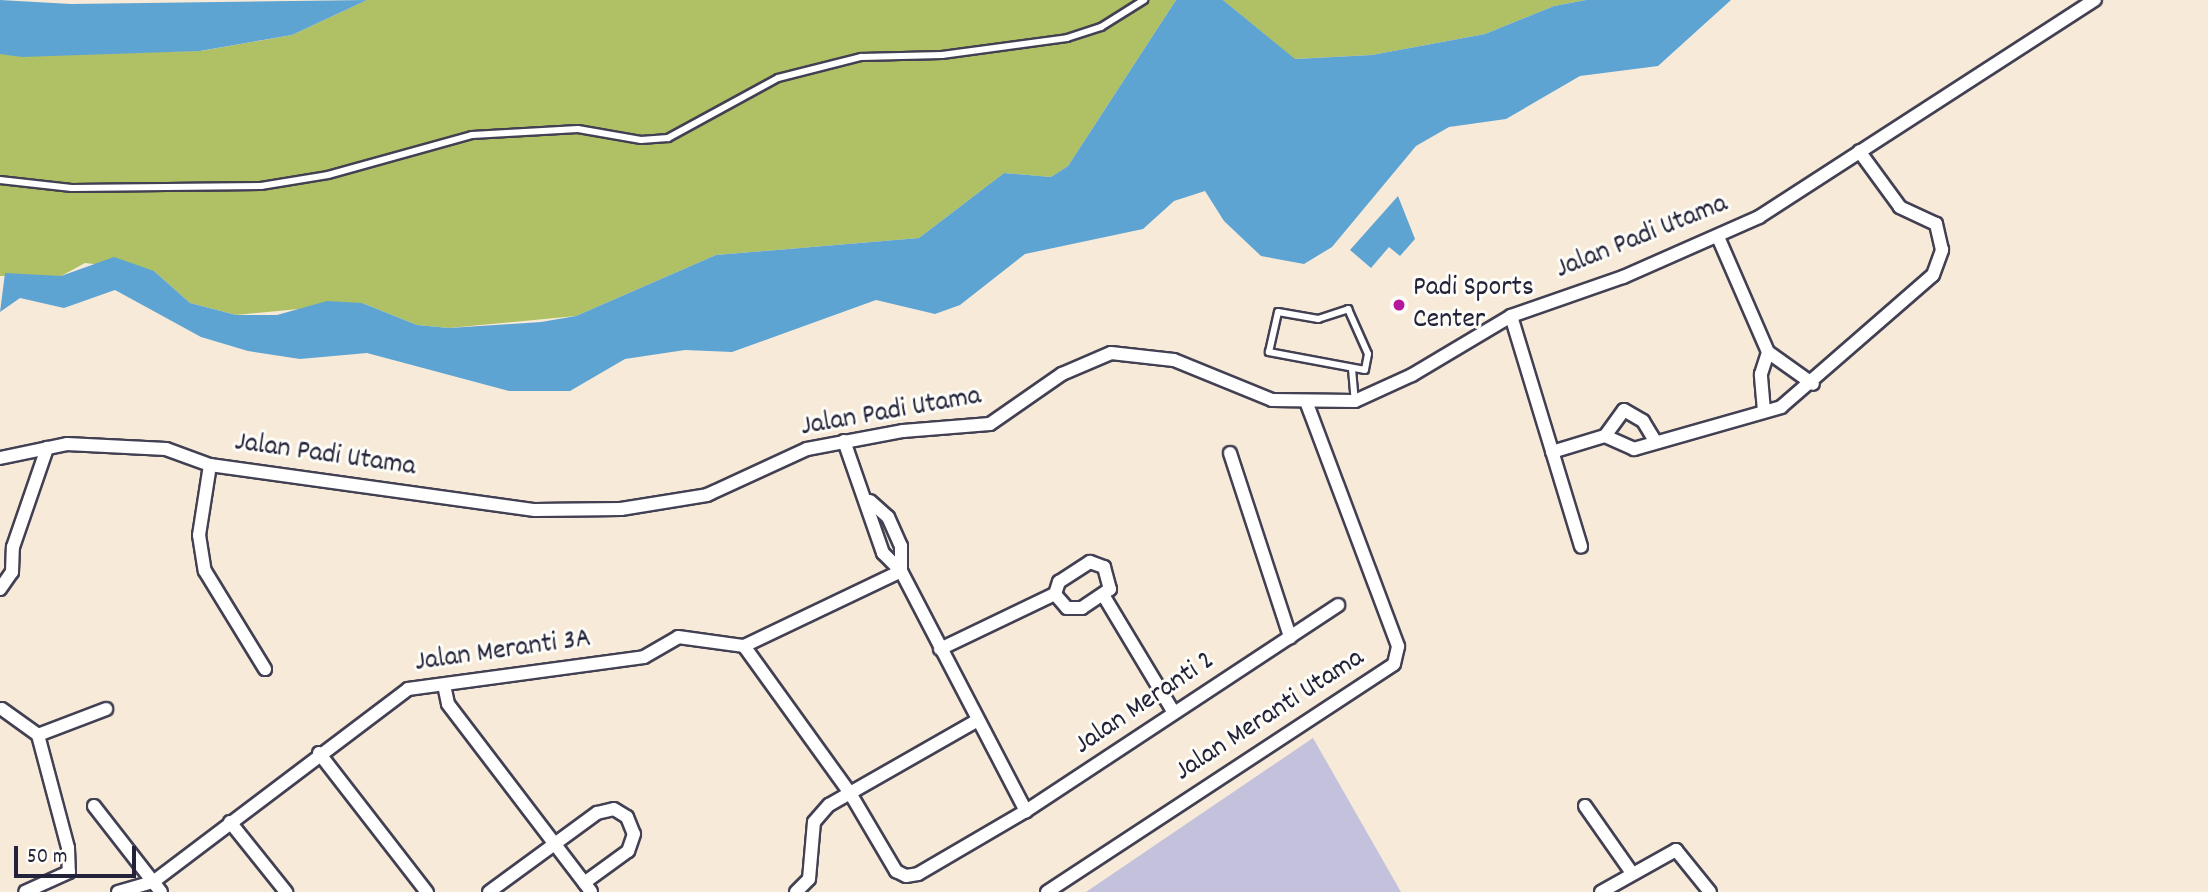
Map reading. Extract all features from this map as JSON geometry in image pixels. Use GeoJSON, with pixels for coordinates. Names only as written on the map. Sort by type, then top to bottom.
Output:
{"type":"FeatureCollection","features":[{"type":"Feature","properties":{"kind":"street","name":"Jalan Padi Utama"},"geometry":{"type":"LineString","coordinates":[[0,458],[47,448],[166,449],[211,465],[535,510],[621,509],[707,495],[807,449],[990,424],[1062,374],[1111,353],[1174,360],[1245,391],[1307,404],[1355,401],[1412,375],[1511,316],[1718,237],[1859,151],[2095,0]]}},
{"type":"Feature","properties":{"kind":"street"},"geometry":{"type":"LineString","coordinates":[[1552,452],[1605,436],[1634,449],[1764,411],[1813,384],[1940,263],[1936,224],[1900,207],[1859,151]]}},
{"type":"Feature","properties":{"kind":"street"},"geometry":{"type":"LineString","coordinates":[[1718,237],[1768,352],[1813,384]]}},
{"type":"Feature","properties":{"kind":"street"},"geometry":{"type":"LineString","coordinates":[[1511,316],[1581,547]]}},
{"type":"Feature","properties":{"kind":"street"},"geometry":{"type":"LineString","coordinates":[[1764,411],[1761,374],[1768,352]]}},
{"type":"Feature","properties":{"kind":"street","name":"Jalan Meranti Utama"},"geometry":{"type":"LineString","coordinates":[[1047,892],[1394,664],[1398,646],[1307,404]]}},
{"type":"Feature","properties":{"kind":"street"},"geometry":{"type":"LineString","coordinates":[[1605,436],[1618,415],[1633,411],[1655,441]]}},
{"type":"Feature","properties":{"kind":"street"},"geometry":{"type":"LineString","coordinates":[[844,442],[870,501],[883,553],[901,571],[976,721],[1026,811]]}},
{"type":"Feature","properties":{"kind":"street"},"geometry":{"type":"LineString","coordinates":[[0,589],[12,572],[13,547],[47,448]]}},
{"type":"Feature","properties":{"kind":"street"},"geometry":{"type":"LineString","coordinates":[[1230,453],[1290,637]]}},
{"type":"Feature","properties":{"kind":"street"},"geometry":{"type":"LineString","coordinates":[[211,465],[200,536],[205,571],[265,669]]}},
{"type":"Feature","properties":{"kind":"street"},"geometry":{"type":"LineString","coordinates":[[870,501],[888,517],[901,546],[901,571]]}},
{"type":"Feature","properties":{"kind":"street"},"geometry":{"type":"LineString","coordinates":[[0,557],[13,547]]}},
{"type":"Feature","properties":{"kind":"street"},"geometry":{"type":"LineString","coordinates":[[940,649],[1055,594],[1074,566],[1090,562],[1104,567],[1109,578],[1105,598],[1174,713]]}},
{"type":"Feature","properties":{"kind":"street"},"geometry":{"type":"LineString","coordinates":[[850,793],[744,646],[901,571]]}},
{"type":"Feature","properties":{"kind":"street"},"geometry":{"type":"LineString","coordinates":[[1055,594],[1068,608],[1105,598]]}},
{"type":"Feature","properties":{"kind":"street","name":"Jalan Meranti 2"},"geometry":{"type":"LineString","coordinates":[[850,793],[897,871],[906,876],[918,874],[1026,811],[1338,605]]}},
{"type":"Feature","properties":{"kind":"street","name":"Jalan Meranti 3A"},"geometry":{"type":"LineString","coordinates":[[157,887],[230,822],[387,700],[444,685],[644,657],[678,637],[744,646]]}},
{"type":"Feature","properties":{"kind":"street"},"geometry":{"type":"LineString","coordinates":[[444,685],[448,704],[554,844],[588,888],[628,851],[634,834],[627,817],[614,809],[597,813],[554,844],[489,892]]}},
{"type":"Feature","properties":{"kind":"street"},"geometry":{"type":"LineString","coordinates":[[2,709],[38,735],[70,869],[25,892]]}},
{"type":"Feature","properties":{"kind":"street"},"geometry":{"type":"LineString","coordinates":[[38,735],[106,709]]}},
{"type":"Feature","properties":{"kind":"street"},"geometry":{"type":"LineString","coordinates":[[796,892],[809,879],[814,821],[850,793],[976,721]]}},
{"type":"Feature","properties":{"kind":"street"},"geometry":{"type":"LineString","coordinates":[[319,753],[427,892]]}},
{"type":"Feature","properties":{"kind":"street"},"geometry":{"type":"LineString","coordinates":[[94,806],[157,887]]}},
{"type":"Feature","properties":{"kind":"street"},"geometry":{"type":"LineString","coordinates":[[1586,806],[1632,873]]}},
{"type":"Feature","properties":{"kind":"street"},"geometry":{"type":"LineString","coordinates":[[230,822],[286,892]]}},
{"type":"Feature","properties":{"kind":"street"},"geometry":{"type":"LineString","coordinates":[[1601,892],[1676,850],[1710,892]]}},
{"type":"Feature","properties":{"kind":"street"},"geometry":{"type":"LineString","coordinates":[[118,892],[157,887]]}},
{"type":"Feature","properties":{"kind":"lane"},"geometry":{"type":"LineString","coordinates":[[0,180],[72,188],[261,186],[328,175],[472,135],[578,129],[641,140],[668,138],[778,78],[861,57],[942,55],[1067,38],[1101,27],[1144,0]]}},
{"type":"Feature","properties":{"kind":"lane"},"geometry":{"type":"LineString","coordinates":[[1348,309],[1368,354],[1365,370],[1352,369],[1269,352],[1278,312],[1318,319],[1348,309]]}},
{"type":"Feature","properties":{"kind":"lane"},"geometry":{"type":"LineString","coordinates":[[1352,369],[1355,401]]}},
{"type":"Feature","properties":{"kind":"shaded area"},"geometry":{"type":"Polygon","coordinates":[[[1313,738],[1401,892],[1086,892],[1313,738]]]}},
{"type":"Feature","properties":{"kind":"green space"},"geometry":{"type":"Polygon","coordinates":[[[367,0],[1176,0],[1068,166],[1051,177],[1004,173],[919,238],[716,255],[576,316],[449,328],[417,325],[362,303],[236,315],[190,303],[154,271],[85,263],[61,276],[0,276],[0,54],[201,51],[292,35],[367,0]]]}},
{"type":"Feature","properties":{"kind":"green space"},"geometry":{"type":"Polygon","coordinates":[[[1223,0],[1586,0],[1554,6],[1485,34],[1372,55],[1294,59],[1223,0]]]}},
{"type":"Feature","properties":{"kind":"water"},"geometry":{"type":"Polygon","coordinates":[[[0,0],[71,4],[367,0],[292,35],[200,51],[22,57],[0,54],[0,0]]]}},
{"type":"Feature","properties":{"kind":"water"},"geometry":{"type":"Polygon","coordinates":[[[1176,0],[1223,0],[1295,59],[1372,55],[1485,34],[1554,6],[1586,0],[1731,0],[1658,66],[1580,76],[1506,119],[1449,127],[1416,146],[1332,247],[1304,264],[1261,256],[1224,221],[1205,191],[1174,201],[1143,229],[1025,254],[960,305],[935,314],[876,300],[732,352],[685,350],[625,359],[570,391],[509,391],[367,353],[300,359],[248,351],[201,337],[115,290],[64,308],[20,298],[0,312],[5,273],[61,276],[114,257],[154,271],[190,303],[236,315],[277,315],[327,301],[362,303],[417,325],[449,328],[541,322],[576,316],[716,255],[919,238],[1004,173],[1051,177],[1068,166],[1176,0]]]}},
{"type":"Feature","properties":{"kind":"water"},"geometry":{"type":"Polygon","coordinates":[[[1398,196],[1415,239],[1400,256],[1389,247],[1371,268],[1350,250],[1398,196]]]}},
{"type":"Feature","properties":{"kind":"place","name":"Padi Sports Center"},"geometry":{"type":"Point","coordinates":[1399,305]}}]}
